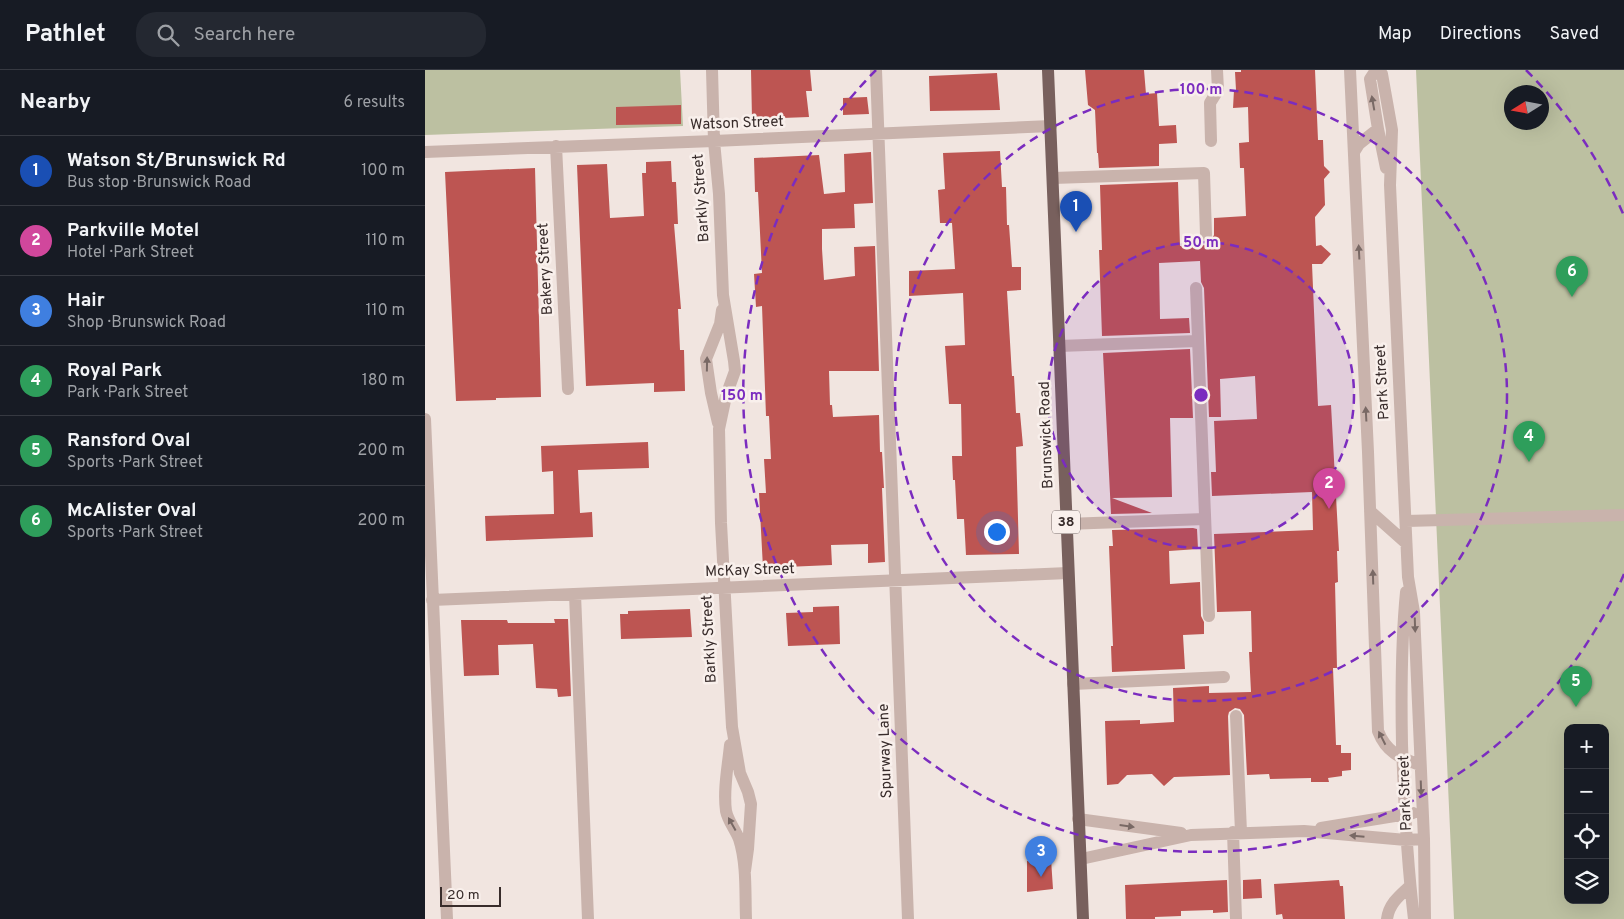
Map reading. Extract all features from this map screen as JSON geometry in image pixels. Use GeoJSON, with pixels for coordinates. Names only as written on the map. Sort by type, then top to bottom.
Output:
{"type":"FeatureCollection","features":[{"type":"Feature","properties":{"kind":"main road","name":"Brunswick Road"},"geometry":{"type":"LineString","coordinates":[[1048,70],[1083,919]]}},
{"type":"Feature","properties":{"kind":"street","name":"Barkly Street"},"geometry":{"type":"LineString","coordinates":[[712,70],[723,295],[735,361],[735,371],[726,396],[719,429]]}},
{"type":"Feature","properties":{"kind":"street","name":"Spurway Lane"},"geometry":{"type":"LineString","coordinates":[[875,70],[879,134],[908,919]]}},
{"type":"Feature","properties":{"kind":"street"},"geometry":{"type":"LineString","coordinates":[[1211,141],[1210,103],[1218,90],[1217,70]]}},
{"type":"Feature","properties":{"kind":"street"},"geometry":{"type":"LineString","coordinates":[[1350,70],[1378,731],[1382,741],[1388,748],[1403,758],[1420,765]]}},
{"type":"Feature","properties":{"kind":"street","name":"Park Street"},"geometry":{"type":"LineString","coordinates":[[1390,185],[1370,80],[1376,70],[1382,74],[1393,137],[1390,185],[1406,543],[1408,577],[1414,612],[1424,839],[1425,919]]}},
{"type":"Feature","properties":{"kind":"street","name":"Watson Street"},"geometry":{"type":"LineString","coordinates":[[425,152],[1051,126]]}},
{"type":"Feature","properties":{"kind":"street"},"geometry":{"type":"LineString","coordinates":[[1354,152],[1359,144],[1378,129]]}},
{"type":"Feature","properties":{"kind":"street","name":"Bakery Street"},"geometry":{"type":"LineString","coordinates":[[556,146],[568,389]]}},
{"type":"Feature","properties":{"kind":"street"},"geometry":{"type":"LineString","coordinates":[[1053,178],[1205,173],[1207,235]]}},
{"type":"Feature","properties":{"kind":"street"},"geometry":{"type":"LineString","coordinates":[[1196,288],[1209,616]]}},
{"type":"Feature","properties":{"kind":"street","name":"Barkly Street"},"geometry":{"type":"LineString","coordinates":[[723,295],[720,324],[707,359],[711,393],[719,429],[721,524],[732,727],[740,773],[751,804],[745,871],[746,919]]}},
{"type":"Feature","properties":{"kind":"street"},"geometry":{"type":"LineString","coordinates":[[1059,346],[1198,341]]}},
{"type":"Feature","properties":{"kind":"street"},"geometry":{"type":"LineString","coordinates":[[425,419],[447,919]]}},
{"type":"Feature","properties":{"kind":"street"},"geometry":{"type":"LineString","coordinates":[[1370,511],[1406,543]]}},
{"type":"Feature","properties":{"kind":"street"},"geometry":{"type":"LineString","coordinates":[[1406,522],[1624,515]]}},
{"type":"Feature","properties":{"kind":"street"},"geometry":{"type":"LineString","coordinates":[[1066,524],[1205,519]]}},
{"type":"Feature","properties":{"kind":"street","name":"McKay Street"},"geometry":{"type":"LineString","coordinates":[[432,600],[1068,573]]}},
{"type":"Feature","properties":{"kind":"street","name":"Park Street"},"geometry":{"type":"LineString","coordinates":[[1408,577],[1404,612],[1401,692],[1406,840],[1414,919]]}},
{"type":"Feature","properties":{"kind":"street"},"geometry":{"type":"LineString","coordinates":[[575,594],[588,919]]}},
{"type":"Feature","properties":{"kind":"street"},"geometry":{"type":"LineString","coordinates":[[1073,684],[1224,677]]}},
{"type":"Feature","properties":{"kind":"street"},"geometry":{"type":"LineString","coordinates":[[1236,716],[1237,919]]}},
{"type":"Feature","properties":{"kind":"street","name":"Barkly Street"},"geometry":{"type":"LineString","coordinates":[[732,727],[726,809],[728,818],[739,840],[745,871]]}},
{"type":"Feature","properties":{"kind":"street"},"geometry":{"type":"LineString","coordinates":[[1304,831],[1422,812]]}},
{"type":"Feature","properties":{"kind":"street"},"geometry":{"type":"LineString","coordinates":[[1078,820],[1191,835]]}},
{"type":"Feature","properties":{"kind":"street"},"geometry":{"type":"LineString","coordinates":[[1081,859],[1191,835],[1237,832],[1304,831],[1406,840],[1424,839]]}},
{"type":"Feature","properties":{"kind":"street"},"geometry":{"type":"LineString","coordinates":[[1387,919],[1390,907],[1410,886]]}},
{"type":"Feature","properties":{"kind":"green space"},"geometry":{"type":"Polygon","coordinates":[[[425,70],[680,70],[683,126],[425,135],[425,70]]]}},
{"type":"Feature","properties":{"kind":"green space"},"geometry":{"type":"Polygon","coordinates":[[[1416,70],[1624,70],[1624,919],[1454,919],[1416,70]]]}},
{"type":"Feature","properties":{"kind":"building"},"geometry":{"type":"Polygon","coordinates":[[[751,70],[810,70],[812,91],[806,91],[809,117],[752,119],[751,70]]]}},
{"type":"Feature","properties":{"kind":"building"},"geometry":{"type":"Polygon","coordinates":[[[1085,70],[1144,70],[1146,94],[1157,93],[1159,126],[1176,125],[1177,143],[1159,144],[1159,166],[1099,168],[1095,110],[1088,105],[1085,70]]]}},
{"type":"Feature","properties":{"kind":"building"},"geometry":{"type":"Polygon","coordinates":[[[1241,70],[1315,70],[1318,140],[1323,140],[1324,166],[1330,172],[1324,179],[1325,205],[1315,217],[1316,246],[1321,245],[1331,254],[1322,264],[1312,264],[1318,406],[1331,405],[1339,551],[1337,551],[1338,582],[1335,583],[1337,668],[1333,668],[1336,745],[1341,745],[1341,753],[1351,753],[1351,770],[1342,771],[1342,776],[1328,778],[1329,782],[1311,782],[1311,778],[1270,779],[1269,774],[1247,775],[1244,715],[1240,709],[1235,708],[1229,712],[1228,716],[1230,775],[1174,777],[1164,786],[1152,774],[1127,775],[1118,784],[1107,785],[1105,721],[1140,720],[1140,724],[1174,722],[1173,688],[1209,686],[1209,693],[1251,692],[1249,652],[1252,652],[1251,611],[1217,612],[1214,534],[1313,530],[1312,492],[1212,496],[1211,472],[1216,472],[1214,421],[1257,419],[1255,376],[1220,379],[1221,417],[1209,417],[1204,288],[1201,282],[1200,261],[1159,263],[1160,319],[1189,318],[1190,333],[1102,336],[1099,250],[1102,250],[1100,185],[1178,182],[1180,246],[1211,245],[1214,235],[1214,218],[1246,216],[1244,168],[1240,168],[1239,143],[1249,142],[1248,107],[1233,108],[1234,90],[1236,90],[1235,72],[1241,72],[1241,70]]]}},
{"type":"Feature","properties":{"kind":"building"},"geometry":{"type":"Polygon","coordinates":[[[997,73],[1000,110],[930,111],[929,76],[997,73]]]}},
{"type":"Feature","properties":{"kind":"building"},"geometry":{"type":"Polygon","coordinates":[[[867,97],[869,114],[843,115],[843,98],[867,97]]]}},
{"type":"Feature","properties":{"kind":"building"},"geometry":{"type":"Polygon","coordinates":[[[681,105],[681,124],[616,125],[616,107],[681,105]]]}},
{"type":"Feature","properties":{"kind":"building"},"geometry":{"type":"Polygon","coordinates":[[[1000,151],[1002,187],[1006,187],[1007,225],[1009,225],[1012,267],[1021,267],[1021,290],[1007,291],[1012,376],[1014,376],[1016,413],[1020,413],[1023,446],[1016,447],[1019,554],[966,555],[964,519],[957,519],[952,456],[962,456],[961,404],[949,404],[945,346],[965,345],[963,293],[909,296],[909,271],[955,269],[952,223],[940,223],[938,190],[945,189],[943,153],[1000,151]]]}},
{"type":"Feature","properties":{"kind":"building"},"geometry":{"type":"Polygon","coordinates":[[[871,152],[873,203],[854,204],[855,228],[822,229],[822,249],[824,280],[855,276],[854,247],[875,246],[879,371],[829,371],[830,405],[832,405],[833,417],[879,415],[880,452],[882,452],[884,488],[882,488],[885,562],[868,563],[868,544],[831,545],[832,565],[763,568],[759,493],[766,493],[764,459],[771,459],[769,416],[766,416],[762,306],[756,307],[754,274],[762,273],[758,192],[755,192],[754,158],[819,155],[824,194],[845,192],[844,154],[871,152]]]}},
{"type":"Feature","properties":{"kind":"building"},"geometry":{"type":"Polygon","coordinates":[[[671,161],[672,182],[676,182],[678,224],[674,224],[681,309],[678,309],[680,350],[684,350],[685,391],[654,392],[654,383],[586,386],[577,165],[607,164],[610,218],[644,216],[642,173],[646,173],[646,162],[671,161]]]}},
{"type":"Feature","properties":{"kind":"building"},"geometry":{"type":"Polygon","coordinates":[[[535,168],[541,397],[456,401],[445,172],[535,168]]]}},
{"type":"Feature","properties":{"kind":"building"},"geometry":{"type":"Polygon","coordinates":[[[1190,349],[1193,418],[1170,418],[1172,497],[1112,498],[1152,513],[1111,514],[1103,353],[1190,349]]]}},
{"type":"Feature","properties":{"kind":"building"},"geometry":{"type":"Polygon","coordinates":[[[648,442],[649,468],[578,470],[580,513],[592,512],[593,537],[486,541],[485,516],[554,514],[553,471],[542,472],[541,446],[648,442]]]}},
{"type":"Feature","properties":{"kind":"building"},"geometry":{"type":"Polygon","coordinates":[[[1197,529],[1198,549],[1169,551],[1170,584],[1200,582],[1201,616],[1204,622],[1204,634],[1183,635],[1185,669],[1112,672],[1111,646],[1113,646],[1109,546],[1113,546],[1112,530],[1197,529]]]}},
{"type":"Feature","properties":{"kind":"building"},"geometry":{"type":"Polygon","coordinates":[[[839,606],[840,644],[788,646],[786,613],[813,612],[813,607],[839,606]]]}},
{"type":"Feature","properties":{"kind":"building"},"geometry":{"type":"Polygon","coordinates":[[[690,609],[692,637],[621,639],[620,614],[628,614],[628,611],[690,609]]]}},
{"type":"Feature","properties":{"kind":"building"},"geometry":{"type":"Polygon","coordinates":[[[554,619],[568,619],[571,696],[558,697],[557,689],[536,688],[533,644],[498,645],[499,675],[464,676],[461,620],[555,623],[554,619]]]}},
{"type":"Feature","properties":{"kind":"building"},"geometry":{"type":"Polygon","coordinates":[[[1051,859],[1053,889],[1027,892],[1027,861],[1051,859]]]}},
{"type":"Feature","properties":{"kind":"building"},"geometry":{"type":"Polygon","coordinates":[[[1261,879],[1262,898],[1243,899],[1243,880],[1261,879]]]}},
{"type":"Feature","properties":{"kind":"building"},"geometry":{"type":"Polygon","coordinates":[[[1227,880],[1228,912],[1213,913],[1213,910],[1181,911],[1181,916],[1155,917],[1155,919],[1126,919],[1125,885],[1227,880]]]}},
{"type":"Feature","properties":{"kind":"building"},"geometry":{"type":"Polygon","coordinates":[[[1339,880],[1340,886],[1343,886],[1345,919],[1283,919],[1282,914],[1276,915],[1274,884],[1339,880]]]}},
{"type":"Feature","properties":{"kind":"place","name":"Watson St/Brunswick Rd"},"geometry":{"type":"Point","coordinates":[1076,232]}},
{"type":"Feature","properties":{"kind":"place","name":"McAlister Oval"},"geometry":{"type":"Point","coordinates":[1572,297]}},
{"type":"Feature","properties":{"kind":"place","name":"Royal Park"},"geometry":{"type":"Point","coordinates":[1529,462]}},
{"type":"Feature","properties":{"kind":"place","name":"Parkville Motel"},"geometry":{"type":"Point","coordinates":[1329,509]}},
{"type":"Feature","properties":{"kind":"place","name":"Ransford Oval"},"geometry":{"type":"Point","coordinates":[1576,707]}},
{"type":"Feature","properties":{"kind":"place","name":"Hair"},"geometry":{"type":"Point","coordinates":[1041,877]}}]}
